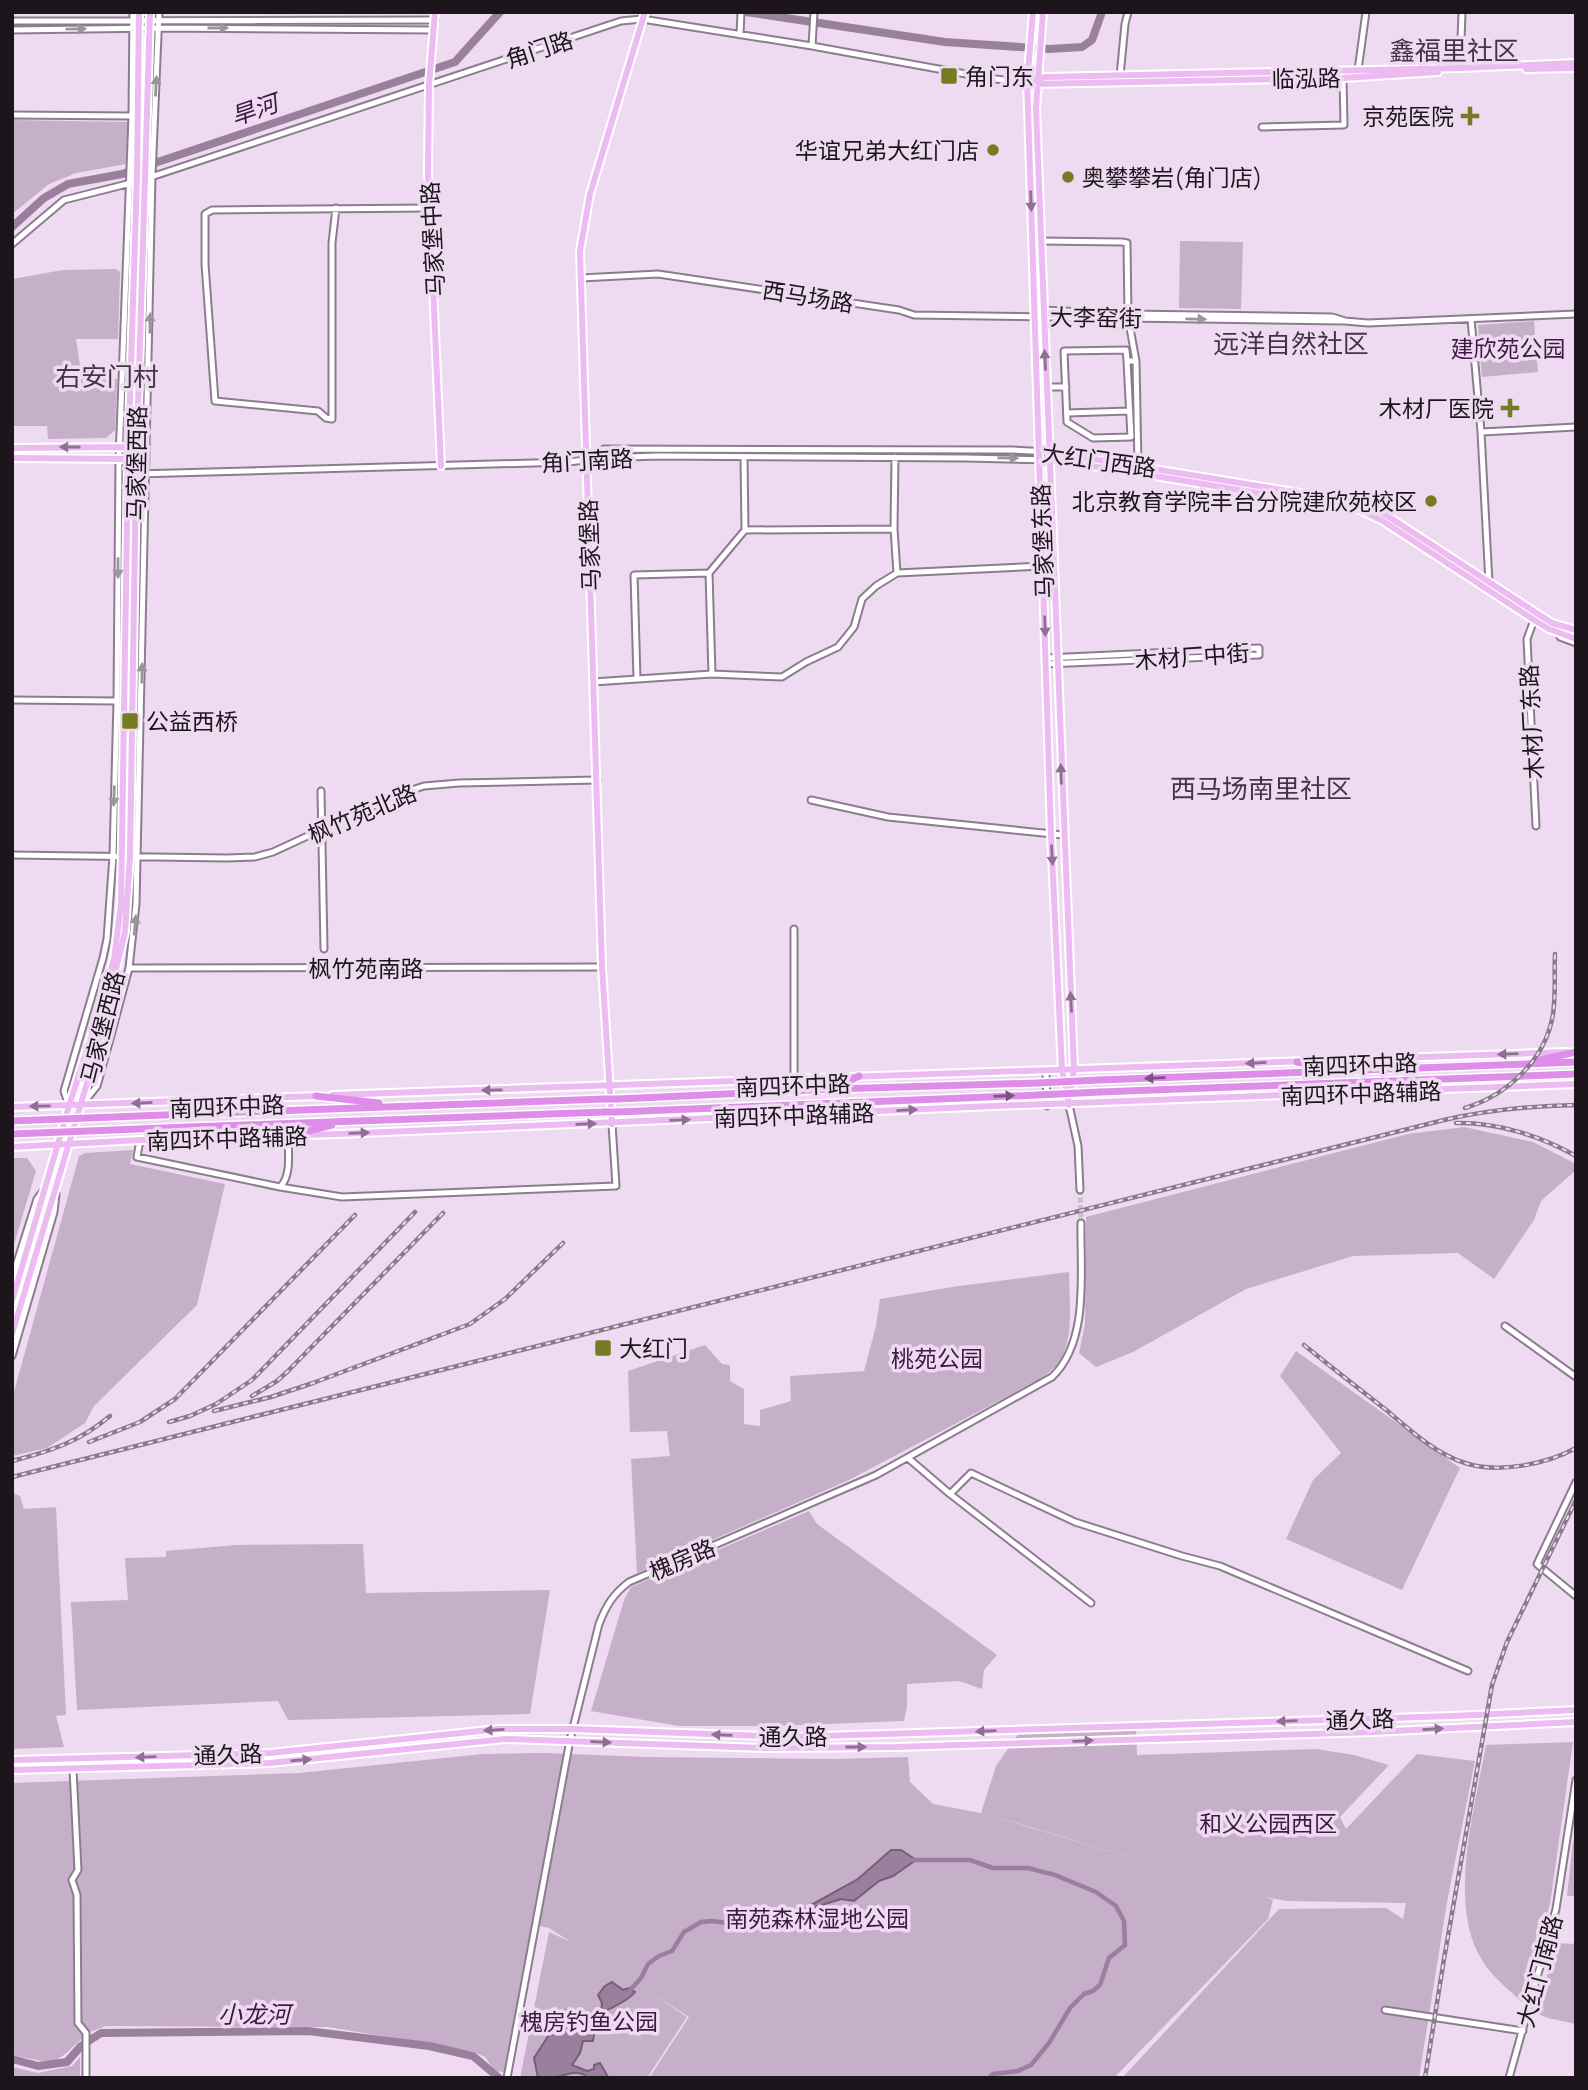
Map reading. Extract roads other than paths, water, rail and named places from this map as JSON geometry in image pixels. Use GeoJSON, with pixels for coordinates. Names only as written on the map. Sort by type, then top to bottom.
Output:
{"type":"FeatureCollection","features":[{"type":"Feature","properties":{"kind":"highway"},"geometry":{"type":"LineString","coordinates":[[1517,1065],[1576,1052]]}},
{"type":"Feature","properties":{"kind":"highway"},"geometry":{"type":"LineString","coordinates":[[1297,1062],[1344,1071]]}},
{"type":"Feature","properties":{"kind":"highway","name":"南四环中路"},"geometry":{"type":"LineString","coordinates":[[12,1121],[1576,1062]]}},
{"type":"Feature","properties":{"kind":"highway"},"geometry":{"type":"LineString","coordinates":[[834,1089],[859,1076]]}},
{"type":"Feature","properties":{"kind":"highway","name":"南四环中路"},"geometry":{"type":"LineString","coordinates":[[12,1133],[1540,1076],[1576,1079]]}},
{"type":"Feature","properties":{"kind":"highway"},"geometry":{"type":"LineString","coordinates":[[1372,1093],[1396,1087],[1440,1085],[1461,1079]]}},
{"type":"Feature","properties":{"kind":"highway"},"geometry":{"type":"LineString","coordinates":[[316,1096],[404,1106]]}},
{"type":"Feature","properties":{"kind":"highway"},"geometry":{"type":"LineString","coordinates":[[804,1115],[859,1101]]}},
{"type":"Feature","properties":{"kind":"highway"},"geometry":{"type":"LineString","coordinates":[[288,1136],[347,1122]]}},
{"type":"Feature","properties":{"kind":"main road","name":"马家堡东路"},"geometry":{"type":"LineString","coordinates":[[1033,12],[1027,83],[1042,566],[1062,1070],[1069,1105]]}},
{"type":"Feature","properties":{"kind":"main road","name":"马家堡东路"},"geometry":{"type":"LineString","coordinates":[[1043,12],[1037,81],[1040,242],[1074,1070],[1069,1105]]}},
{"type":"Feature","properties":{"kind":"main road","name":"马家堡西路"},"geometry":{"type":"LineString","coordinates":[[81,1106],[125,932],[130,856],[136,474],[149,175],[150,16]]}},
{"type":"Feature","properties":{"kind":"main road","name":"马家堡中路"},"geometry":{"type":"LineString","coordinates":[[435,16],[429,83],[429,208],[441,466]]}},
{"type":"Feature","properties":{"kind":"main road","name":"马家堡路"},"geometry":{"type":"LineString","coordinates":[[611,1124],[603,967],[580,251],[590,194],[643,16]]}},
{"type":"Feature","properties":{"kind":"main road","name":"马家堡西路"},"geometry":{"type":"LineString","coordinates":[[69,1105],[114,959],[130,856],[128,447],[137,179],[137,17]]}},
{"type":"Feature","properties":{"kind":"main road","name":"临泓路"},"geometry":{"type":"LineString","coordinates":[[1037,81],[1120,76],[1576,65]]}},
{"type":"Feature","properties":{"kind":"main road","name":"临泓路"},"geometry":{"type":"LineString","coordinates":[[1037,81],[1343,78],[1576,65]]}},
{"type":"Feature","properties":{"kind":"main road"},"geometry":{"type":"LineString","coordinates":[[1027,83],[1037,81]]}},
{"type":"Feature","properties":{"kind":"main road"},"geometry":{"type":"LineString","coordinates":[[12,448],[128,447]]}},
{"type":"Feature","properties":{"kind":"main road","name":"大红门西路"},"geometry":{"type":"LineString","coordinates":[[1050,456],[1138,466],[1362,503],[1386,514],[1538,614],[1566,628],[1576,628]]}},
{"type":"Feature","properties":{"kind":"main road","name":"大红门西路"},"geometry":{"type":"LineString","coordinates":[[1050,456],[1360,510],[1383,521],[1534,620],[1576,641]]}},
{"type":"Feature","properties":{"kind":"main road"},"geometry":{"type":"LineString","coordinates":[[12,458],[128,458]]}},
{"type":"Feature","properties":{"kind":"main road","name":"南四环中路辅路"},"geometry":{"type":"LineString","coordinates":[[12,1107],[1576,1052]]}},
{"type":"Feature","properties":{"kind":"main road","name":"南四环中路辅路"},"geometry":{"type":"LineString","coordinates":[[12,1147],[1372,1093],[1576,1079]]}},
{"type":"Feature","properties":{"kind":"main road"},"geometry":{"type":"LineString","coordinates":[[12,1301],[69,1105]]}},
{"type":"Feature","properties":{"kind":"main road"},"geometry":{"type":"LineString","coordinates":[[12,1334],[81,1106]]}},
{"type":"Feature","properties":{"kind":"main road","name":"通久路"},"geometry":{"type":"LineString","coordinates":[[12,1760],[270,1753],[499,1729],[782,1737],[1576,1710]]}},
{"type":"Feature","properties":{"kind":"main road","name":"通久路"},"geometry":{"type":"LineString","coordinates":[[12,1770],[270,1763],[505,1739],[764,1748],[896,1746],[1359,1732],[1576,1722]]}},
{"type":"Feature","properties":{"kind":"street","name":"马家堡西路"},"geometry":{"type":"LineString","coordinates":[[133,12],[137,17]]}},
{"type":"Feature","properties":{"kind":"street","name":"马家堡西路"},"geometry":{"type":"LineString","coordinates":[[149,155],[159,12]]}},
{"type":"Feature","properties":{"kind":"street"},"geometry":{"type":"LineString","coordinates":[[740,34],[741,12]]}},
{"type":"Feature","properties":{"kind":"street"},"geometry":{"type":"LineString","coordinates":[[1120,76],[1128,12]]}},
{"type":"Feature","properties":{"kind":"street"},"geometry":{"type":"LineString","coordinates":[[1358,70],[1366,12]]}},
{"type":"Feature","properties":{"kind":"street"},"geometry":{"type":"LineString","coordinates":[[1461,68],[1462,12]]}},
{"type":"Feature","properties":{"kind":"street"},"geometry":{"type":"LineString","coordinates":[[12,21],[150,16],[159,20],[435,16]]}},
{"type":"Feature","properties":{"kind":"street","name":"角门路"},"geometry":{"type":"LineString","coordinates":[[149,175],[643,16],[1027,83]]}},
{"type":"Feature","properties":{"kind":"street"},"geometry":{"type":"LineString","coordinates":[[812,46],[814,16]]}},
{"type":"Feature","properties":{"kind":"street","name":"马家堡西路"},"geometry":{"type":"LineString","coordinates":[[69,1105],[64,1091],[107,939],[113,856],[119,447],[136,28]]}},
{"type":"Feature","properties":{"kind":"street"},"geometry":{"type":"LineString","coordinates":[[12,30],[434,30]]}},
{"type":"Feature","properties":{"kind":"street"},"geometry":{"type":"LineString","coordinates":[[1262,127],[1344,125],[1343,78]]}},
{"type":"Feature","properties":{"kind":"street"},"geometry":{"type":"LineString","coordinates":[[12,115],[132,116]]}},
{"type":"Feature","properties":{"kind":"street","name":"马家堡西路"},"geometry":{"type":"LineString","coordinates":[[81,1106],[97,1087],[129,968],[134,931],[130,856],[147,474],[149,175]]}},
{"type":"Feature","properties":{"kind":"street"},"geometry":{"type":"LineString","coordinates":[[12,244],[64,200],[137,179]]}},
{"type":"Feature","properties":{"kind":"street"},"geometry":{"type":"LineString","coordinates":[[336,208],[332,243],[332,418],[326,418],[318,411],[215,401],[205,264],[205,215],[212,210],[336,208],[429,208]]}},
{"type":"Feature","properties":{"kind":"street"},"geometry":{"type":"LineString","coordinates":[[1040,242],[1127,243],[1128,316],[1136,361],[1138,466]]}},
{"type":"Feature","properties":{"kind":"street","name":"西马场路"},"geometry":{"type":"LineString","coordinates":[[581,278],[658,274],[885,308],[915,315],[1034,316]]}},
{"type":"Feature","properties":{"kind":"street","name":"大李窑街"},"geometry":{"type":"LineString","coordinates":[[1034,316],[1043,314],[1368,323],[1576,314]]}},
{"type":"Feature","properties":{"kind":"street"},"geometry":{"type":"LineString","coordinates":[[1471,319],[1481,432],[1489,583]]}},
{"type":"Feature","properties":{"kind":"street"},"geometry":{"type":"LineString","coordinates":[[1126,350],[1127,361],[1131,437],[1093,438],[1067,422],[1064,351],[1126,350]]}},
{"type":"Feature","properties":{"kind":"street"},"geometry":{"type":"LineString","coordinates":[[1127,361],[1136,361]]}},
{"type":"Feature","properties":{"kind":"street"},"geometry":{"type":"LineString","coordinates":[[1046,387],[1066,387]]}},
{"type":"Feature","properties":{"kind":"street"},"geometry":{"type":"LineString","coordinates":[[1067,413],[1129,411]]}},
{"type":"Feature","properties":{"kind":"street"},"geometry":{"type":"LineString","coordinates":[[1481,432],[1576,427]]}},
{"type":"Feature","properties":{"kind":"street","name":"大红门西路"},"geometry":{"type":"LineString","coordinates":[[586,459],[604,449],[1039,450],[1050,456]]}},
{"type":"Feature","properties":{"kind":"street","name":"角门南路"},"geometry":{"type":"LineString","coordinates":[[136,474],[441,466],[657,456],[1039,460]]}},
{"type":"Feature","properties":{"kind":"street","name":"大红门西路"},"geometry":{"type":"LineString","coordinates":[[1039,460],[1050,456]]}},
{"type":"Feature","properties":{"kind":"street"},"geometry":{"type":"LineString","coordinates":[[712,674],[709,573],[745,530],[744,457]]}},
{"type":"Feature","properties":{"kind":"street"},"geometry":{"type":"LineString","coordinates":[[895,457],[894,529],[897,572]]}},
{"type":"Feature","properties":{"kind":"street"},"geometry":{"type":"LineString","coordinates":[[745,530],[894,529]]}},
{"type":"Feature","properties":{"kind":"street"},"geometry":{"type":"LineString","coordinates":[[593,682],[712,674],[782,677],[838,647],[854,627],[862,599],[897,572],[1042,566]]}},
{"type":"Feature","properties":{"kind":"street"},"geometry":{"type":"LineString","coordinates":[[637,679],[634,575],[709,573]]}},
{"type":"Feature","properties":{"kind":"street","name":"木材厂东路"},"geometry":{"type":"LineString","coordinates":[[1534,620],[1527,639],[1536,826]]}},
{"type":"Feature","properties":{"kind":"street","name":"木材厂中街"},"geometry":{"type":"LineString","coordinates":[[1046,661],[1057,661],[1259,655],[1259,648],[1057,661]]}},
{"type":"Feature","properties":{"kind":"street"},"geometry":{"type":"LineString","coordinates":[[12,699],[117,701]]}},
{"type":"Feature","properties":{"kind":"street","name":"枫竹苑北路"},"geometry":{"type":"LineString","coordinates":[[12,855],[255,857],[273,852],[394,796],[425,786],[597,780]]}},
{"type":"Feature","properties":{"kind":"street"},"geometry":{"type":"LineString","coordinates":[[321,791],[324,949]]}},
{"type":"Feature","properties":{"kind":"street"},"geometry":{"type":"LineString","coordinates":[[811,800],[888,817],[1063,835]]}},
{"type":"Feature","properties":{"kind":"street"},"geometry":{"type":"LineString","coordinates":[[794,929],[794,1078]]}},
{"type":"Feature","properties":{"kind":"street","name":"枫竹苑南路"},"geometry":{"type":"LineString","coordinates":[[129,968],[603,967]]}},
{"type":"Feature","properties":{"kind":"street"},"geometry":{"type":"LineString","coordinates":[[1046,1071],[1047,1105]]}},
{"type":"Feature","properties":{"kind":"street"},"geometry":{"type":"LineString","coordinates":[[1069,1105],[1078,1146],[1080,1190]]}},
{"type":"Feature","properties":{"kind":"street"},"geometry":{"type":"LineString","coordinates":[[140,1140],[137,1157],[280,1187],[355,1197],[616,1186],[611,1124]]}},
{"type":"Feature","properties":{"kind":"street"},"geometry":{"type":"LineString","coordinates":[[280,1187],[287,1171],[288,1136]]}},
{"type":"Feature","properties":{"kind":"street"},"geometry":{"type":"LineString","coordinates":[[12,1278],[37,1199],[44,1190]]}},
{"type":"Feature","properties":{"kind":"street"},"geometry":{"type":"LineString","coordinates":[[12,1356],[54,1212],[56,1193]]}},
{"type":"Feature","properties":{"kind":"street","name":"槐房路"},"geometry":{"type":"LineString","coordinates":[[507,2078],[570,1740],[599,1624],[616,1592],[629,1582],[843,1490],[908,1458],[1045,1382],[1057,1372],[1069,1351],[1079,1324],[1081,1223]]}},
{"type":"Feature","properties":{"kind":"street"},"geometry":{"type":"LineString","coordinates":[[1505,1326],[1576,1377]]}},
{"type":"Feature","properties":{"kind":"street"},"geometry":{"type":"LineString","coordinates":[[908,1458],[950,1494],[1091,1602]]}},
{"type":"Feature","properties":{"kind":"street"},"geometry":{"type":"LineString","coordinates":[[950,1494],[971,1473],[1075,1522],[1220,1566],[1468,1671]]}},
{"type":"Feature","properties":{"kind":"street"},"geometry":{"type":"LineString","coordinates":[[1576,1482],[1537,1564],[1576,1596]]}},
{"type":"Feature","properties":{"kind":"street"},"geometry":{"type":"LineString","coordinates":[[73,1769],[78,1870],[72,1880],[77,1895],[78,2023],[86,2033],[86,2078]]}},
{"type":"Feature","properties":{"kind":"street","name":"大红门南路"},"geometry":{"type":"LineString","coordinates":[[1509,2078],[1556,1909],[1576,1780]]}},
{"type":"Feature","properties":{"kind":"street"},"geometry":{"type":"LineString","coordinates":[[1385,2010],[1523,2031]]}},
{"type":"Feature","properties":{"kind":"waterway","name":"旱河"},"geometry":{"type":"LineString","coordinates":[[12,227],[44,198],[68,184],[122,174],[455,62],[500,12]]}},
{"type":"Feature","properties":{"kind":"waterway","name":"旱河"},"geometry":{"type":"LineString","coordinates":[[746,12],[945,42],[1050,49],[1082,47],[1092,40],[1102,12]]}},
{"type":"Feature","properties":{"kind":"waterway"},"geometry":{"type":"LineString","coordinates":[[913,1860],[970,1860],[993,1868],[1028,1868],[1055,1875],[1096,1892],[1116,1906],[1124,1921],[1125,1945],[1109,1958],[1100,1985],[1084,1994],[1070,2008],[1049,2043],[1031,2065],[1018,2071],[993,2074],[989,2078]]}},
{"type":"Feature","properties":{"kind":"waterway"},"geometry":{"type":"LineString","coordinates":[[631,1989],[648,1964],[672,1951],[684,1932],[701,1922],[735,1924],[771,1915],[790,1915],[811,1907]]}},
{"type":"Feature","properties":{"kind":"waterway","name":"小龙河"},"geometry":{"type":"LineString","coordinates":[[12,2059],[38,2066],[67,2062],[81,2046],[101,2033],[308,2031],[429,2046],[473,2056],[499,2078]]}},
{"type":"Feature","properties":{"kind":"tunnel"},"geometry":{"type":"LineString","coordinates":[[1080,1190],[1081,1223]]}},
{"type":"Feature","properties":{"kind":"railway"},"geometry":{"type":"LineString","coordinates":[[1465,1108],[1481,1102],[1510,1084],[1533,1060],[1542,1046],[1553,1014],[1555,954]]}},
{"type":"Feature","properties":{"kind":"railway"},"geometry":{"type":"LineString","coordinates":[[12,1477],[1444,1120],[1509,1109],[1576,1105]]}},
{"type":"Feature","properties":{"kind":"railway"},"geometry":{"type":"LineString","coordinates":[[1456,1123],[1487,1125],[1518,1132],[1548,1142],[1576,1156]]}},
{"type":"Feature","properties":{"kind":"railway"},"geometry":{"type":"LineString","coordinates":[[169,1422],[216,1404],[252,1380],[415,1212]]}},
{"type":"Feature","properties":{"kind":"railway"},"geometry":{"type":"LineString","coordinates":[[252,1396],[288,1371],[443,1213]]}},
{"type":"Feature","properties":{"kind":"railway"},"geometry":{"type":"LineString","coordinates":[[89,1442],[140,1422],[175,1399],[355,1215]]}},
{"type":"Feature","properties":{"kind":"railway"},"geometry":{"type":"LineString","coordinates":[[214,1411],[313,1383],[470,1324],[505,1299],[563,1243]]}},
{"type":"Feature","properties":{"kind":"railway"},"geometry":{"type":"LineString","coordinates":[[1304,1345],[1422,1440],[1454,1459],[1492,1468],[1522,1466],[1551,1459],[1576,1448]]}},
{"type":"Feature","properties":{"kind":"railway"},"geometry":{"type":"LineString","coordinates":[[12,1461],[64,1444],[87,1433],[110,1416]]}},
{"type":"Feature","properties":{"kind":"railway"},"geometry":{"type":"LineString","coordinates":[[1425,2078],[1492,1685],[1507,1642],[1576,1500]]}},
{"type":"Feature","properties":{"kind":"place","name":"角门东"},"geometry":{"type":"Point","coordinates":[949,76]}},
{"type":"Feature","properties":{"kind":"place","name":"京苑医院"},"geometry":{"type":"Point","coordinates":[1470,116]}},
{"type":"Feature","properties":{"kind":"place","name":"华谊兄弟大红门店"},"geometry":{"type":"Point","coordinates":[993,150]}},
{"type":"Feature","properties":{"kind":"place","name":"奥攀攀岩(角门店)"},"geometry":{"type":"Point","coordinates":[1068,177]}},
{"type":"Feature","properties":{"kind":"place","name":"木材厂医院"},"geometry":{"type":"Point","coordinates":[1510,408]}},
{"type":"Feature","properties":{"kind":"place","name":"北京教育学院丰台分院建欣苑校区"},"geometry":{"type":"Point","coordinates":[1431,501]}},
{"type":"Feature","properties":{"kind":"place","name":"公益西桥"},"geometry":{"type":"Point","coordinates":[130,721]}},
{"type":"Feature","properties":{"kind":"place","name":"大红门"},"geometry":{"type":"Point","coordinates":[603,1348]}},
{"type":"Feature","properties":{"kind":"district","name":"鑫福里社区"},"geometry":{"type":"Point","coordinates":[1454,50]}},
{"type":"Feature","properties":{"kind":"district","name":"远洋自然社区"},"geometry":{"type":"Point","coordinates":[1291,343]}},
{"type":"Feature","properties":{"kind":"district","name":"右安门村"},"geometry":{"type":"Point","coordinates":[107,376]}},
{"type":"Feature","properties":{"kind":"district","name":"西马场南里社区"},"geometry":{"type":"Point","coordinates":[1261,788]}},
{"type":"Feature","properties":{"kind":"park label","name":"建欣苑公园"},"geometry":{"type":"Point","coordinates":[1508,348]}},
{"type":"Feature","properties":{"kind":"park label","name":"桃苑公园"},"geometry":{"type":"Point","coordinates":[937,1358]}},
{"type":"Feature","properties":{"kind":"park label","name":"和义公园西区"},"geometry":{"type":"Point","coordinates":[1268,1823]}},
{"type":"Feature","properties":{"kind":"park label","name":"南苑森林湿地公园"},"geometry":{"type":"Point","coordinates":[817,1918]}},
{"type":"Feature","properties":{"kind":"park label","name":"槐房钓鱼公园"},"geometry":{"type":"Point","coordinates":[589,2021]}}]}
